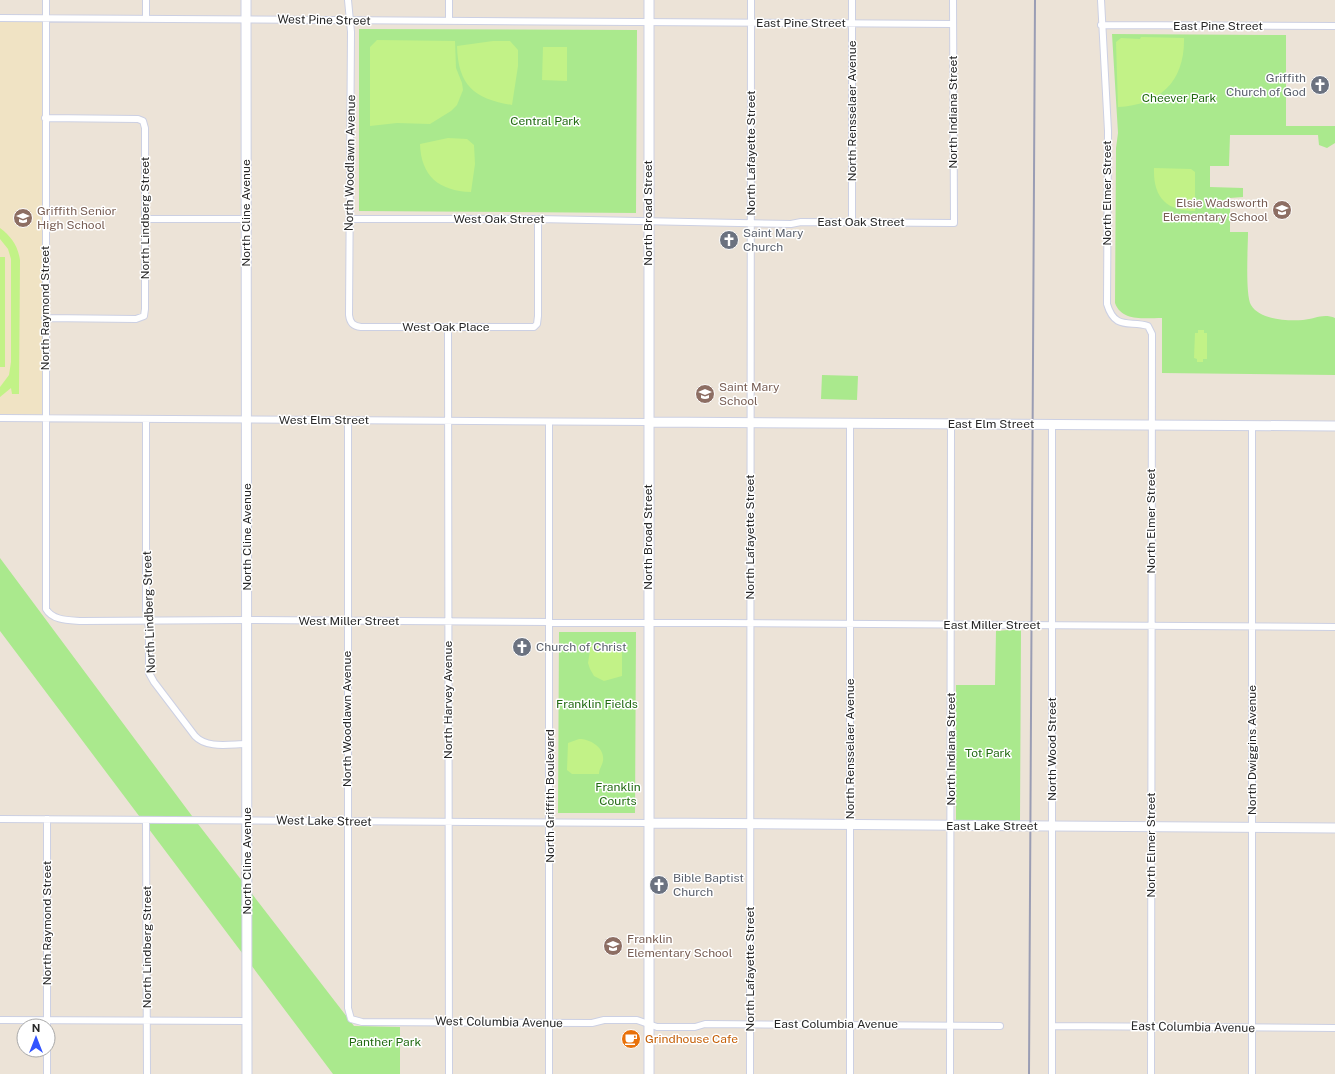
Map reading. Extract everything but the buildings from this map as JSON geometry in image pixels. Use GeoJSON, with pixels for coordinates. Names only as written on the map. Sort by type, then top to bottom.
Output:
{"type":"FeatureCollection","features":[{"type":"Feature","properties":{"kind":"street","name":"North Raymond Street"},"geometry":{"type":"LineString","coordinates":[[46,0],[46,609],[50,614]]}},
{"type":"Feature","properties":{"kind":"street"},"geometry":{"type":"LineString","coordinates":[[146,0],[146,19]]}},
{"type":"Feature","properties":{"kind":"street","name":"North Cline Avenue"},"geometry":{"type":"LineString","coordinates":[[246,0],[247,1074]]}},
{"type":"Feature","properties":{"kind":"street","name":"North Woodlawn Avenue"},"geometry":{"type":"LineString","coordinates":[[348,0],[350,21],[351,219],[349,315],[354,326]]}},
{"type":"Feature","properties":{"kind":"street"},"geometry":{"type":"LineString","coordinates":[[449,0],[449,21]]}},
{"type":"Feature","properties":{"kind":"street","name":"North Broad Street"},"geometry":{"type":"LineString","coordinates":[[649,0],[649,1074]]}},
{"type":"Feature","properties":{"kind":"street","name":"North Lafayette Street"},"geometry":{"type":"LineString","coordinates":[[750,1074],[751,0]]}},
{"type":"Feature","properties":{"kind":"street","name":"North Rensselaer Avenue"},"geometry":{"type":"LineString","coordinates":[[852,0],[852,222]]}},
{"type":"Feature","properties":{"kind":"street","name":"North Indiana Street"},"geometry":{"type":"LineString","coordinates":[[953,0],[954,223]]}},
{"type":"Feature","properties":{"kind":"street","name":"North Elmer Street"},"geometry":{"type":"LineString","coordinates":[[1101,0],[1101,25],[1108,131],[1107,304],[1111,314],[1119,321],[1129,325],[1146,325],[1152,331],[1151,1074]]}},
{"type":"Feature","properties":{"kind":"street","name":"West Pine Street"},"geometry":{"type":"LineString","coordinates":[[0,18],[649,22]]}},
{"type":"Feature","properties":{"kind":"street","name":"East Pine Street"},"geometry":{"type":"LineString","coordinates":[[649,22],[953,24]]}},
{"type":"Feature","properties":{"kind":"street","name":"East Pine Street"},"geometry":{"type":"LineString","coordinates":[[1101,25],[1335,26]]}},
{"type":"Feature","properties":{"kind":"street","name":"North Lindberg Street"},"geometry":{"type":"LineString","coordinates":[[45,118],[135,119],[143,121],[145,128],[144,316],[136,319],[45,318]]}},
{"type":"Feature","properties":{"kind":"street"},"geometry":{"type":"LineString","coordinates":[[145,219],[246,219]]}},
{"type":"Feature","properties":{"kind":"street","name":"West Oak Street"},"geometry":{"type":"LineString","coordinates":[[351,219],[538,219],[648,222]]}},
{"type":"Feature","properties":{"kind":"street","name":"West Oak Place"},"geometry":{"type":"LineString","coordinates":[[354,326],[528,327],[537,324],[538,219]]}},
{"type":"Feature","properties":{"kind":"street","name":"East Oak Street"},"geometry":{"type":"LineString","coordinates":[[648,222],[954,223]]}},
{"type":"Feature","properties":{"kind":"street","name":"North Harvey Avenue"},"geometry":{"type":"LineString","coordinates":[[448,327],[449,1074]]}},
{"type":"Feature","properties":{"kind":"street","name":"West Elm Street"},"geometry":{"type":"LineString","coordinates":[[0,418],[648,422]]}},
{"type":"Feature","properties":{"kind":"street","name":"North Lindberg Street"},"geometry":{"type":"LineString","coordinates":[[146,419],[146,610],[148,621],[150,676],[194,736],[206,743],[247,744]]}},
{"type":"Feature","properties":{"kind":"street","name":"North Woodlawn Avenue"},"geometry":{"type":"LineString","coordinates":[[348,420],[347,821],[348,1008],[350,1018]]}},
{"type":"Feature","properties":{"kind":"street","name":"North Griffith Boulevard"},"geometry":{"type":"LineString","coordinates":[[549,422],[549,1074]]}},
{"type":"Feature","properties":{"kind":"street","name":"East Elm Street"},"geometry":{"type":"LineString","coordinates":[[648,422],[1335,426]]}},
{"type":"Feature","properties":{"kind":"street","name":"North Rensselaer Avenue"},"geometry":{"type":"LineString","coordinates":[[850,423],[850,1074]]}},
{"type":"Feature","properties":{"kind":"street","name":"North Indiana Street"},"geometry":{"type":"LineString","coordinates":[[950,1074],[951,424]]}},
{"type":"Feature","properties":{"kind":"street","name":"North Wood Street"},"geometry":{"type":"LineString","coordinates":[[1052,425],[1052,1074]]}},
{"type":"Feature","properties":{"kind":"street","name":"North Dwiggins Avenue"},"geometry":{"type":"LineString","coordinates":[[1252,426],[1252,1074]]}},
{"type":"Feature","properties":{"kind":"street","name":"West Miller Street"},"geometry":{"type":"LineString","coordinates":[[50,614],[68,620],[648,622]]}},
{"type":"Feature","properties":{"kind":"street","name":"East Miller Street"},"geometry":{"type":"LineString","coordinates":[[648,622],[1335,627]]}},
{"type":"Feature","properties":{"kind":"street","name":"West Lake Street"},"geometry":{"type":"LineString","coordinates":[[0,819],[648,823]]}},
{"type":"Feature","properties":{"kind":"street","name":"North Raymond Street"},"geometry":{"type":"LineString","coordinates":[[46,1018],[47,819]]}},
{"type":"Feature","properties":{"kind":"street","name":"North Lindberg Street"},"geometry":{"type":"LineString","coordinates":[[146,820],[147,1074]]}},
{"type":"Feature","properties":{"kind":"street","name":"East Lake Street"},"geometry":{"type":"LineString","coordinates":[[648,823],[1335,828]]}},
{"type":"Feature","properties":{"kind":"street","name":"West Columbia Avenue"},"geometry":{"type":"LineString","coordinates":[[350,1018],[362,1022],[549,1023],[637,1020],[649,1024]]}},
{"type":"Feature","properties":{"kind":"street"},"geometry":{"type":"LineString","coordinates":[[0,1020],[16,1021]]}},
{"type":"Feature","properties":{"kind":"street"},"geometry":{"type":"LineString","coordinates":[[56,1023],[147,1020],[247,1021]]}},
{"type":"Feature","properties":{"kind":"street","name":"East Columbia Avenue"},"geometry":{"type":"LineString","coordinates":[[649,1024],[657,1027],[695,1028],[705,1024],[1000,1026]]}},
{"type":"Feature","properties":{"kind":"street","name":"East Columbia Avenue"},"geometry":{"type":"LineString","coordinates":[[1052,1026],[1335,1028]]}},
{"type":"Feature","properties":{"kind":"street"},"geometry":{"type":"LineString","coordinates":[[47,1058],[47,1074]]}},
{"type":"Feature","properties":{"kind":"shaded area","name":"Griffith Senior High School"},"geometry":{"type":"Polygon","coordinates":[[[0,18],[45,18],[46,418],[0,418],[0,18]]]}},
{"type":"Feature","properties":{"kind":"green space","name":"Central Park"},"geometry":{"type":"Polygon","coordinates":[[[359,29],[637,30],[636,213],[359,211],[359,29]]]}},
{"type":"Feature","properties":{"kind":"green space","name":"Cheever Park"},"geometry":{"type":"Polygon","coordinates":[[[1112,34],[1286,35],[1286,126],[1335,126],[1335,143],[1327,148],[1319,145],[1318,135],[1230,135],[1229,166],[1210,166],[1210,187],[1243,188],[1243,197],[1230,198],[1230,232],[1248,232],[1248,291],[1251,305],[1255,310],[1267,317],[1282,320],[1303,320],[1323,316],[1335,318],[1335,375],[1162,373],[1162,318],[1135,318],[1128,316],[1118,309],[1115,303],[1116,148],[1118,133],[1112,34]]]}},
{"type":"Feature","properties":{"kind":"green space"},"geometry":{"type":"Polygon","coordinates":[[[1141,37],[1184,38],[1180,67],[1175,78],[1158,96],[1133,105],[1118,107],[1116,42],[1121,38],[1140,39],[1141,37]]]}},
{"type":"Feature","properties":{"kind":"green space"},"geometry":{"type":"Polygon","coordinates":[[[377,40],[455,41],[456,68],[463,90],[457,105],[451,111],[430,124],[397,123],[370,126],[370,47],[377,40]]]}},
{"type":"Feature","properties":{"kind":"green space"},"geometry":{"type":"Polygon","coordinates":[[[493,41],[510,41],[518,50],[518,66],[512,105],[488,99],[479,94],[465,81],[461,71],[458,60],[457,46],[493,41]]]}},
{"type":"Feature","properties":{"kind":"green space"},"geometry":{"type":"Polygon","coordinates":[[[543,47],[567,47],[567,81],[542,80],[543,47]]]}},
{"type":"Feature","properties":{"kind":"green space"},"geometry":{"type":"Polygon","coordinates":[[[448,138],[467,139],[474,145],[475,164],[471,192],[450,189],[441,185],[428,173],[424,165],[420,144],[448,138]]]}},
{"type":"Feature","properties":{"kind":"green space"},"geometry":{"type":"Polygon","coordinates":[[[1154,168],[1191,169],[1195,172],[1195,211],[1176,208],[1163,200],[1156,187],[1154,168]]]}},
{"type":"Feature","properties":{"kind":"green space"},"geometry":{"type":"Polygon","coordinates":[[[0,228],[7,234],[18,250],[20,260],[19,394],[12,394],[11,388],[0,397],[0,387],[9,375],[11,362],[11,259],[8,249],[0,239],[0,228]]]}},
{"type":"Feature","properties":{"kind":"green space"},"geometry":{"type":"Polygon","coordinates":[[[0,257],[5,257],[5,367],[0,367],[0,257]]]}},
{"type":"Feature","properties":{"kind":"green space"},"geometry":{"type":"Polygon","coordinates":[[[1198,330],[1204,330],[1204,333],[1207,333],[1207,359],[1203,359],[1203,362],[1197,362],[1197,359],[1194,358],[1195,333],[1198,333],[1198,330]]]}},
{"type":"Feature","properties":{"kind":"green space"},"geometry":{"type":"Polygon","coordinates":[[[822,375],[858,376],[857,400],[821,399],[822,375]]]}},
{"type":"Feature","properties":{"kind":"green space","name":"Panther Park"},"geometry":{"type":"Polygon","coordinates":[[[0,558],[195,820],[354,1026],[400,1027],[400,1074],[333,1074],[0,631],[0,558]]]}},
{"type":"Feature","properties":{"kind":"green space","name":"Tot Park"},"geometry":{"type":"Polygon","coordinates":[[[1021,629],[1020,821],[956,821],[956,685],[995,685],[996,631],[1021,629]]]}},
{"type":"Feature","properties":{"kind":"green space","name":"Franklin Fields"},"geometry":{"type":"Polygon","coordinates":[[[559,632],[636,632],[635,813],[558,813],[559,632]]]}},
{"type":"Feature","properties":{"kind":"green space"},"geometry":{"type":"Polygon","coordinates":[[[591,645],[618,645],[622,649],[622,676],[604,681],[594,676],[588,663],[591,645]]]}},
{"type":"Feature","properties":{"kind":"green space"},"geometry":{"type":"Polygon","coordinates":[[[579,739],[584,739],[596,745],[602,752],[603,761],[599,774],[572,774],[567,770],[568,743],[579,739]]]}},
{"type":"Feature","properties":{"kind":"railway"},"geometry":{"type":"LineString","coordinates":[[1029,1074],[1035,0]]}},
{"type":"Feature","properties":{"kind":"place","name":"Griffith Church of God"},"geometry":{"type":"Point","coordinates":[1320,85]}},
{"type":"Feature","properties":{"kind":"place","name":"Elsie Wadsworth Elementary School"},"geometry":{"type":"Point","coordinates":[1282,210]}},
{"type":"Feature","properties":{"kind":"place","name":"Griffith Senior High School"},"geometry":{"type":"Point","coordinates":[23,218]}},
{"type":"Feature","properties":{"kind":"place","name":"Saint Mary Church"},"geometry":{"type":"Point","coordinates":[729,240]}},
{"type":"Feature","properties":{"kind":"place","name":"Saint Mary School"},"geometry":{"type":"Point","coordinates":[705,394]}},
{"type":"Feature","properties":{"kind":"place","name":"Church of Christ"},"geometry":{"type":"Point","coordinates":[522,647]}},
{"type":"Feature","properties":{"kind":"place","name":"Bible Baptist Church"},"geometry":{"type":"Point","coordinates":[659,885]}},
{"type":"Feature","properties":{"kind":"place","name":"Franklin Elementary School"},"geometry":{"type":"Point","coordinates":[613,946]}},
{"type":"Feature","properties":{"kind":"place","name":"Grindhouse Cafe"},"geometry":{"type":"Point","coordinates":[631,1039]}},
{"type":"Feature","properties":{"kind":"park label","name":"Franklin Courts"},"geometry":{"type":"Point","coordinates":[618,794]}}]}
